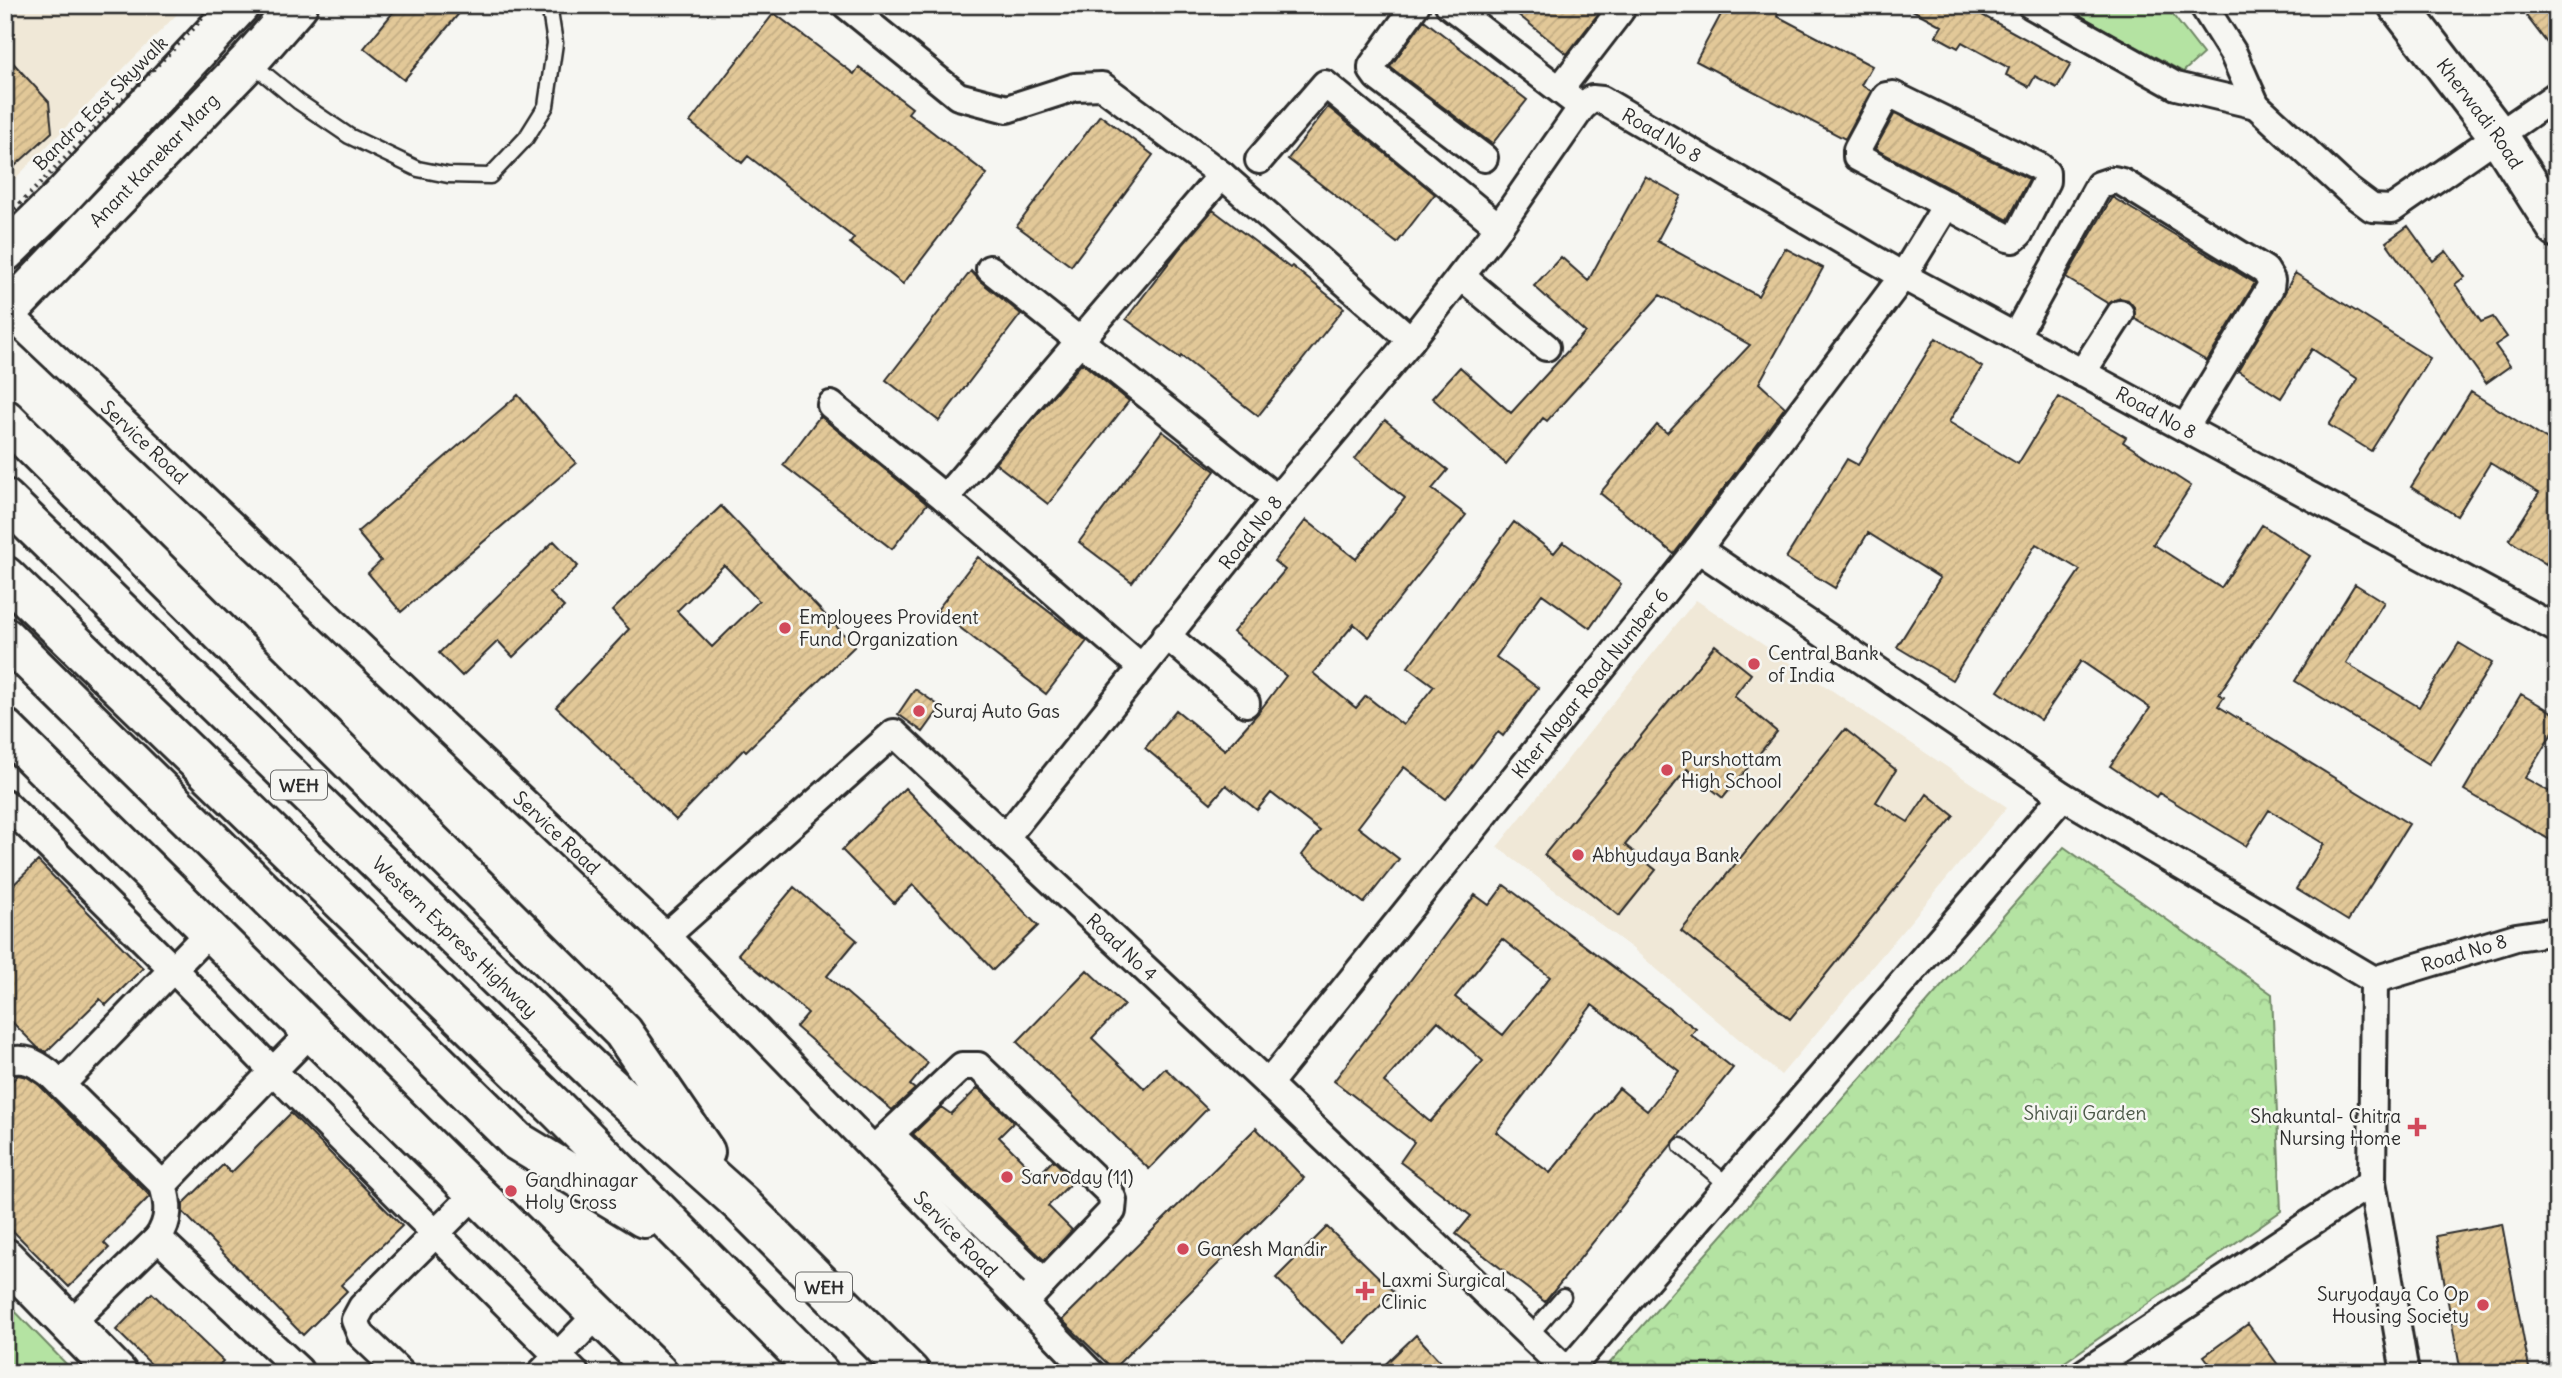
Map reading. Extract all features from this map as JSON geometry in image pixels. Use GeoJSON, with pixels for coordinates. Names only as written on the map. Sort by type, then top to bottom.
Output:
{"type":"FeatureCollection","features":[{"type":"Feature","properties":{"kind":"main road","name":"Anant Kanekar Marg"},"geometry":{"type":"LineString","coordinates":[[6,312],[249,61],[298,5]]}},
{"type":"Feature","properties":{"kind":"main road","name":"Kherwadi Road"},"geometry":{"type":"LineString","coordinates":[[2398,5],[2498,135],[2557,228]]}},
{"type":"Feature","properties":{"kind":"main road","name":"Anant Kanekar Marg"},"geometry":{"type":"LineString","coordinates":[[5,252],[61,199],[225,11]]}},
{"type":"Feature","properties":{"kind":"main road"},"geometry":{"type":"LineString","coordinates":[[5,419],[622,1032],[740,1203]]}},
{"type":"Feature","properties":{"kind":"main road","name":"Western Express Highway"},"geometry":{"type":"LineString","coordinates":[[5,499],[593,1071],[740,1203],[910,1372]]}},
{"type":"Feature","properties":{"kind":"main road","name":"WEH"},"geometry":{"type":"LineString","coordinates":[[5,576],[558,1110],[819,1373]]}},
{"type":"Feature","properties":{"kind":"main road"},"geometry":{"type":"LineString","coordinates":[[5,637],[517,1140],[696,1250]]}},
{"type":"Feature","properties":{"kind":"main road"},"geometry":{"type":"LineString","coordinates":[[5,729],[658,1373]]}},
{"type":"Feature","properties":{"kind":"main road"},"geometry":{"type":"LineString","coordinates":[[5,1258],[117,1373]]}},
{"type":"Feature","properties":{"kind":"street"},"geometry":{"type":"LineString","coordinates":[[846,5],[958,96],[1007,109],[1075,87],[1102,86],[1222,175],[1411,340]]}},
{"type":"Feature","properties":{"kind":"street"},"geometry":{"type":"LineString","coordinates":[[1416,5],[1372,66],[1372,70],[1377,77],[1484,158]]}},
{"type":"Feature","properties":{"kind":"street"},"geometry":{"type":"LineString","coordinates":[[1449,5],[1582,107]]}},
{"type":"Feature","properties":{"kind":"street"},"geometry":{"type":"LineString","coordinates":[[1560,89],[1620,11],[1621,5]]}},
{"type":"Feature","properties":{"kind":"street"},"geometry":{"type":"LineString","coordinates":[[2031,5],[2176,86],[2256,105]]}},
{"type":"Feature","properties":{"kind":"street"},"geometry":{"type":"LineString","coordinates":[[2203,5],[2233,52],[2256,105],[2348,190],[2372,208],[2392,209],[2557,95]]}},
{"type":"Feature","properties":{"kind":"street"},"geometry":{"type":"LineString","coordinates":[[1259,160],[1325,84],[1499,227]]}},
{"type":"Feature","properties":{"kind":"street"},"geometry":{"type":"LineString","coordinates":[[1893,95],[2040,167],[2046,173],[2046,181],[2013,239],[1947,204],[1857,157],[1857,150],[1886,96],[1893,95]]}},
{"type":"Feature","properties":{"kind":"street","name":"Road No 8"},"geometry":{"type":"LineString","coordinates":[[1005,838],[1166,635],[1411,340],[1499,227],[1582,107],[1592,99],[1602,100],[1903,276],[2557,629]]}},
{"type":"Feature","properties":{"kind":"street"},"geometry":{"type":"LineString","coordinates":[[945,498],[1222,175]]}},
{"type":"Feature","properties":{"kind":"street"},"geometry":{"type":"LineString","coordinates":[[2015,337],[2099,186],[2114,180],[2122,182],[2265,270],[2272,280],[2270,288],[2185,428]]}},
{"type":"Feature","properties":{"kind":"street","name":"Kher Nagar Road Number 6"},"geometry":{"type":"LineString","coordinates":[[1268,1084],[1698,549],[1903,276],[1947,204]]}},
{"type":"Feature","properties":{"kind":"street"},"geometry":{"type":"LineString","coordinates":[[990,269],[1277,499]]}},
{"type":"Feature","properties":{"kind":"street"},"geometry":{"type":"LineString","coordinates":[[1461,276],[1546,347]]}},
{"type":"Feature","properties":{"kind":"street","name":"Service Road"},"geometry":{"type":"LineString","coordinates":[[6,312],[882,1142],[949,1208],[1024,1303],[1091,1373]]}},
{"type":"Feature","properties":{"kind":"street"},"geometry":{"type":"LineString","coordinates":[[2082,373],[2120,314]]}},
{"type":"Feature","properties":{"kind":"street"},"geometry":{"type":"LineString","coordinates":[[831,405],[945,498],[1140,667]]}},
{"type":"Feature","properties":{"kind":"street"},"geometry":{"type":"LineString","coordinates":[[1698,549],[2063,796],[2374,980],[2372,1182],[2404,1373]]}},
{"type":"Feature","properties":{"kind":"street"},"geometry":{"type":"LineString","coordinates":[[1166,635],[1246,703]]}},
{"type":"Feature","properties":{"kind":"street","name":"Road No 4"},"geometry":{"type":"LineString","coordinates":[[666,936],[894,733],[1268,1084],[1569,1372]]}},
{"type":"Feature","properties":{"kind":"street"},"geometry":{"type":"LineString","coordinates":[[1569,1372],[2063,796]]}},
{"type":"Feature","properties":{"kind":"street"},"geometry":{"type":"LineString","coordinates":[[5,803],[435,1233],[558,1367],[598,1314]]}},
{"type":"Feature","properties":{"kind":"street"},"geometry":{"type":"LineString","coordinates":[[61,1085],[210,930]]}},
{"type":"Feature","properties":{"kind":"street","name":"Road No 8"},"geometry":{"type":"LineString","coordinates":[[2374,980],[2516,937],[2557,931]]}},
{"type":"Feature","properties":{"kind":"street"},"geometry":{"type":"LineString","coordinates":[[163,1185],[312,1031]]}},
{"type":"Feature","properties":{"kind":"street"},"geometry":{"type":"LineString","coordinates":[[6,1060],[30,1060],[61,1085],[163,1185],[168,1213],[166,1226],[158,1238],[70,1324]]}},
{"type":"Feature","properties":{"kind":"street"},"geometry":{"type":"LineString","coordinates":[[882,1142],[962,1066],[978,1066],[1110,1193],[1114,1200],[1112,1211],[1024,1303]]}},
{"type":"Feature","properties":{"kind":"street"},"geometry":{"type":"LineString","coordinates":[[2084,1373],[2372,1182]]}},
{"type":"Feature","properties":{"kind":"street"},"geometry":{"type":"LineString","coordinates":[[401,1373],[361,1335],[355,1320],[362,1307],[475,1194]]}},
{"type":"Feature","properties":{"kind":"street"},"geometry":{"type":"LineString","coordinates":[[949,1208],[1044,1282]]}},
{"type":"Feature","properties":{"kind":"street"},"geometry":{"type":"LineString","coordinates":[[158,1238],[299,1370],[297,1373]]}},
{"type":"Feature","properties":{"kind":"lane"},"geometry":{"type":"LineString","coordinates":[[249,61],[299,102],[349,136],[418,169],[447,175],[490,176],[526,138],[546,106],[555,43],[549,5]]}},
{"type":"Feature","properties":{"kind":"lane"},"geometry":{"type":"LineString","coordinates":[[1681,1146],[1729,1186]]}},
{"type":"Feature","properties":{"kind":"lane"},"geometry":{"type":"LineString","coordinates":[[1530,1335],[1563,1297]]}},
{"type":"Feature","properties":{"kind":"path","name":"Bandra East Skywalk"},"geometry":{"type":"LineString","coordinates":[[5,219],[194,28],[225,11]]}},
{"type":"Feature","properties":{"kind":"shaded area"},"geometry":{"type":"Polygon","coordinates":[[[5,5],[186,5],[5,189],[5,5]]]}},
{"type":"Feature","properties":{"kind":"shaded area"},"geometry":{"type":"Polygon","coordinates":[[[1696,600],[2007,807],[1781,1075],[1633,949],[1497,847],[1696,600]]]}},
{"type":"Feature","properties":{"kind":"green space"},"geometry":{"type":"Polygon","coordinates":[[[2060,5],[2165,5],[2203,54],[2183,72],[2060,5]]]}},
{"type":"Feature","properties":{"kind":"green space","name":"Shivaji Garden"},"geometry":{"type":"Polygon","coordinates":[[[2064,847],[2272,994],[2281,1211],[2049,1373],[1601,1373],[2064,847]]]}},
{"type":"Feature","properties":{"kind":"green space"},"geometry":{"type":"Polygon","coordinates":[[[5,1301],[75,1373],[5,1373],[5,1301]]]}},
{"type":"Feature","properties":{"kind":"building"},"geometry":{"type":"Polygon","coordinates":[[[399,5],[466,5],[404,80],[364,48],[399,5]]]}},
{"type":"Feature","properties":{"kind":"building"},"geometry":{"type":"Polygon","coordinates":[[[1506,5],[1605,5],[1567,54],[1506,5]]]}},
{"type":"Feature","properties":{"kind":"building"},"geometry":{"type":"Polygon","coordinates":[[[1726,5],[1782,5],[1777,16],[1872,66],[1861,85],[1871,91],[1845,139],[1696,61],[1726,5]]]}},
{"type":"Feature","properties":{"kind":"building"},"geometry":{"type":"Polygon","coordinates":[[[1903,5],[1964,5],[2071,64],[2057,88],[2035,76],[2029,87],[2006,75],[2009,68],[1962,42],[1958,48],[1936,36],[1942,26],[1903,5]]]}},
{"type":"Feature","properties":{"kind":"building"},"geometry":{"type":"Polygon","coordinates":[[[2518,5],[2557,5],[2557,56],[2518,5]]]}},
{"type":"Feature","properties":{"kind":"building"},"geometry":{"type":"Polygon","coordinates":[[[774,13],[854,74],[859,67],[912,108],[908,113],[987,174],[903,284],[850,243],[854,238],[748,156],[742,163],[690,122],[774,13]]]}},
{"type":"Feature","properties":{"kind":"building"},"geometry":{"type":"Polygon","coordinates":[[[1424,20],[1527,100],[1492,144],[1390,67],[1424,20]]]}},
{"type":"Feature","properties":{"kind":"building"},"geometry":{"type":"Polygon","coordinates":[[[5,54],[49,102],[52,132],[5,175],[5,54]]]}},
{"type":"Feature","properties":{"kind":"building"},"geometry":{"type":"Polygon","coordinates":[[[1328,107],[1435,194],[1397,243],[1288,159],[1328,107]]]}},
{"type":"Feature","properties":{"kind":"building"},"geometry":{"type":"Polygon","coordinates":[[[1895,113],[2029,179],[2008,220],[1875,149],[1895,113]]]}},
{"type":"Feature","properties":{"kind":"building"},"geometry":{"type":"Polygon","coordinates":[[[1100,115],[1153,155],[1071,266],[1017,226],[1100,115]]]}},
{"type":"Feature","properties":{"kind":"building"},"geometry":{"type":"Polygon","coordinates":[[[1645,176],[1681,196],[1657,241],[1758,296],[1785,248],[1823,268],[1759,383],[1785,407],[1674,554],[1600,493],[1657,425],[1667,433],[1750,345],[1660,295],[1547,421],[1543,418],[1506,464],[1432,398],[1460,367],[1511,413],[1585,332],[1534,286],[1561,257],[1588,281],[1645,176]]]}},
{"type":"Feature","properties":{"kind":"building"},"geometry":{"type":"Polygon","coordinates":[[[2112,197],[2255,283],[2207,361],[2135,319],[2134,307],[2128,300],[2120,298],[2109,304],[2066,278],[2112,197]]]}},
{"type":"Feature","properties":{"kind":"building"},"geometry":{"type":"Polygon","coordinates":[[[1213,210],[1290,268],[1292,266],[1344,308],[1258,416],[1181,356],[1180,358],[1126,319],[1213,210]]]}},
{"type":"Feature","properties":{"kind":"building"},"geometry":{"type":"Polygon","coordinates":[[[2408,226],[2433,261],[2446,251],[2465,277],[2455,284],[2481,322],[2493,317],[2507,337],[2495,345],[2510,366],[2486,383],[2386,242],[2408,226]]]}},
{"type":"Feature","properties":{"kind":"building"},"geometry":{"type":"Polygon","coordinates":[[[971,271],[1021,314],[939,421],[886,380],[971,271]]]}},
{"type":"Feature","properties":{"kind":"building"},"geometry":{"type":"Polygon","coordinates":[[[2295,273],[2430,358],[2371,451],[2329,425],[2358,379],[2312,349],[2281,398],[2238,371],[2295,273]]]}},
{"type":"Feature","properties":{"kind":"building"},"geometry":{"type":"Polygon","coordinates":[[[1936,338],[1982,367],[1949,422],[2018,464],[2059,397],[2126,437],[2123,442],[2191,486],[2153,544],[2221,588],[2262,525],[2310,556],[2219,694],[2224,697],[2218,706],[2409,824],[2348,921],[2296,889],[2324,844],[2269,810],[2246,846],[2159,793],[2156,797],[2110,766],[2150,708],[2081,661],[2041,720],[1998,691],[2080,570],[2036,544],[1952,680],[1897,647],[1940,578],[1868,533],[1835,588],[1786,558],[1847,459],[1858,465],[1936,338]]]}},
{"type":"Feature","properties":{"kind":"building"},"geometry":{"type":"Polygon","coordinates":[[[1082,363],[1129,401],[1048,504],[995,463],[1082,363]]]}},
{"type":"Feature","properties":{"kind":"building"},"geometry":{"type":"Polygon","coordinates":[[[2471,392],[2557,446],[2557,546],[2546,564],[2509,540],[2539,493],[2490,463],[2457,516],[2411,487],[2471,392]]]}},
{"type":"Feature","properties":{"kind":"building"},"geometry":{"type":"Polygon","coordinates":[[[518,395],[576,463],[401,612],[368,573],[381,561],[357,532],[518,395]]]}},
{"type":"Feature","properties":{"kind":"building"},"geometry":{"type":"Polygon","coordinates":[[[820,416],[927,504],[892,549],[783,465],[820,416]]]}},
{"type":"Feature","properties":{"kind":"building"},"geometry":{"type":"Polygon","coordinates":[[[1385,420],[1448,470],[1432,489],[1466,515],[1369,637],[1354,624],[1313,673],[1356,708],[1366,696],[1403,725],[1434,686],[1408,667],[1514,522],[1554,553],[1563,542],[1621,584],[1590,628],[1542,594],[1496,657],[1538,688],[1503,736],[1498,732],[1446,799],[1404,767],[1358,827],[1399,859],[1364,903],[1302,855],[1320,831],[1271,793],[1257,810],[1226,785],[1211,803],[1145,748],[1176,710],[1225,750],[1286,676],[1233,632],[1285,570],[1274,561],[1306,520],[1356,559],[1405,498],[1355,459],[1385,420]]]}},
{"type":"Feature","properties":{"kind":"building"},"geometry":{"type":"Polygon","coordinates":[[[1162,431],[1215,471],[1132,582],[1079,542],[1162,431]]]}},
{"type":"Feature","properties":{"kind":"building","name":"Employees Provident Fund Organization"},"geometry":{"type":"Polygon","coordinates":[[[721,506],[855,646],[746,751],[744,749],[676,820],[556,707],[629,629],[612,611],[721,506]],[[724,565],[677,611],[712,647],[759,601],[724,565]]]}},
{"type":"Feature","properties":{"kind":"building"},"geometry":{"type":"Polygon","coordinates":[[[554,541],[578,566],[550,593],[564,607],[513,657],[498,641],[462,676],[439,653],[554,541]]]}},
{"type":"Feature","properties":{"kind":"building"},"geometry":{"type":"Polygon","coordinates":[[[978,557],[1087,641],[1046,694],[937,610],[978,557]]]}},
{"type":"Feature","properties":{"kind":"building"},"geometry":{"type":"Polygon","coordinates":[[[2355,584],[2384,602],[2346,663],[2419,707],[2459,643],[2492,663],[2429,764],[2295,681],[2355,584]]]}},
{"type":"Feature","properties":{"kind":"building"},"geometry":{"type":"Polygon","coordinates":[[[1715,645],[1751,674],[1734,696],[1777,732],[1723,798],[1687,769],[1625,845],[1656,870],[1619,916],[1544,855],[1715,645]]]}},
{"type":"Feature","properties":{"kind":"building","name":"Suraj Auto Gas"},"geometry":{"type":"Polygon","coordinates":[[[915,689],[941,707],[923,732],[898,714],[915,689]]]}},
{"type":"Feature","properties":{"kind":"building"},"geometry":{"type":"Polygon","coordinates":[[[2521,694],[2557,715],[2557,725],[2525,778],[2557,796],[2557,844],[2464,790],[2521,694]]]}},
{"type":"Feature","properties":{"kind":"building"},"geometry":{"type":"Polygon","coordinates":[[[1845,729],[1896,770],[1876,802],[1908,822],[1927,794],[1954,816],[1790,1019],[1681,931],[1845,729]]]}},
{"type":"Feature","properties":{"kind":"building"},"geometry":{"type":"Polygon","coordinates":[[[905,788],[1038,926],[993,970],[913,885],[894,903],[842,850],[905,788]]]}},
{"type":"Feature","properties":{"kind":"building"},"geometry":{"type":"Polygon","coordinates":[[[38,861],[143,968],[106,1005],[100,999],[46,1052],[38,1048],[5,1015],[5,893],[38,861]]]}},
{"type":"Feature","properties":{"kind":"building"},"geometry":{"type":"Polygon","coordinates":[[[1504,885],[1696,1029],[1691,1035],[1733,1068],[1545,1302],[1456,1234],[1471,1216],[1400,1162],[1414,1142],[1334,1081],[1475,895],[1489,905],[1504,885]],[[1502,939],[1455,997],[1503,1035],[1550,977],[1502,939]],[[1592,1005],[1496,1132],[1550,1173],[1619,1088],[1647,1111],[1679,1071],[1592,1005]],[[1438,1021],[1384,1082],[1430,1122],[1483,1061],[1438,1021]]]}},
{"type":"Feature","properties":{"kind":"building"},"geometry":{"type":"Polygon","coordinates":[[[794,887],[857,940],[827,976],[928,1063],[910,1085],[915,1089],[892,1110],[796,1027],[808,1013],[738,954],[794,887]]]}},
{"type":"Feature","properties":{"kind":"building"},"geometry":{"type":"Polygon","coordinates":[[[1087,970],[1124,1005],[1092,1038],[1145,1089],[1165,1068],[1207,1109],[1149,1169],[1017,1042],[1087,970]]]}},
{"type":"Feature","properties":{"kind":"building"},"geometry":{"type":"Polygon","coordinates":[[[18,1075],[39,1085],[150,1196],[104,1243],[109,1248],[69,1287],[5,1223],[5,1088],[18,1075]]]}},
{"type":"Feature","properties":{"kind":"building","name":"Sarvoday (11)"},"geometry":{"type":"Polygon","coordinates":[[[978,1088],[1014,1122],[999,1137],[1038,1176],[1053,1160],[1074,1180],[1048,1206],[1072,1230],[1044,1260],[913,1134],[941,1107],[951,1114],[978,1088]]]}},
{"type":"Feature","properties":{"kind":"building"},"geometry":{"type":"Polygon","coordinates":[[[291,1113],[402,1226],[341,1285],[347,1291],[303,1335],[183,1212],[183,1204],[223,1165],[231,1173],[291,1113]]]}},
{"type":"Feature","properties":{"kind":"building","name":"Ganesh Mandir"},"geometry":{"type":"Polygon","coordinates":[[[1256,1128],[1304,1178],[1113,1369],[1062,1320],[1256,1128]]]}},
{"type":"Feature","properties":{"kind":"building","name":"Suryodaya Co Op Housing Society"},"geometry":{"type":"Polygon","coordinates":[[[2502,1224],[2530,1373],[2461,1373],[2436,1236],[2502,1224]]]}},
{"type":"Feature","properties":{"kind":"building"},"geometry":{"type":"Polygon","coordinates":[[[1327,1227],[1394,1292],[1344,1343],[1276,1278],[1327,1227]]]}},
{"type":"Feature","properties":{"kind":"building"},"geometry":{"type":"Polygon","coordinates":[[[152,1293],[223,1361],[212,1373],[160,1373],[116,1330],[152,1293]]]}},
{"type":"Feature","properties":{"kind":"building"},"geometry":{"type":"Polygon","coordinates":[[[2248,1324],[2284,1373],[2217,1373],[2204,1356],[2248,1324]]]}},
{"type":"Feature","properties":{"kind":"building"},"geometry":{"type":"Polygon","coordinates":[[[1416,1335],[1451,1373],[1376,1373],[1416,1335]]]}},
{"type":"Feature","properties":{"kind":"place","name":"Employees Provident Fund Organization"},"geometry":{"type":"Point","coordinates":[785,628]}},
{"type":"Feature","properties":{"kind":"place","name":"Central Bank of India"},"geometry":{"type":"Point","coordinates":[1754,664]}},
{"type":"Feature","properties":{"kind":"place","name":"Suraj Auto Gas"},"geometry":{"type":"Point","coordinates":[919,711]}},
{"type":"Feature","properties":{"kind":"place","name":"Purshottam High School"},"geometry":{"type":"Point","coordinates":[1667,770]}},
{"type":"Feature","properties":{"kind":"place","name":"Abhyudaya Bank"},"geometry":{"type":"Point","coordinates":[1578,855]}},
{"type":"Feature","properties":{"kind":"place","name":"Shakuntal- Chitra Nursing Home"},"geometry":{"type":"Point","coordinates":[2417,1127]}},
{"type":"Feature","properties":{"kind":"place","name":"Sarvoday (11)"},"geometry":{"type":"Point","coordinates":[1007,1177]}},
{"type":"Feature","properties":{"kind":"place","name":"Gandhinagar Holy Cross"},"geometry":{"type":"Point","coordinates":[511,1191]}},
{"type":"Feature","properties":{"kind":"place","name":"Ganesh Mandir"},"geometry":{"type":"Point","coordinates":[1183,1249]}},
{"type":"Feature","properties":{"kind":"place","name":"Laxmi Surgical Clinic"},"geometry":{"type":"Point","coordinates":[1365,1291]}},
{"type":"Feature","properties":{"kind":"place","name":"Suryodaya Co Op Housing Society"},"geometry":{"type":"Point","coordinates":[2483,1305]}}]}
